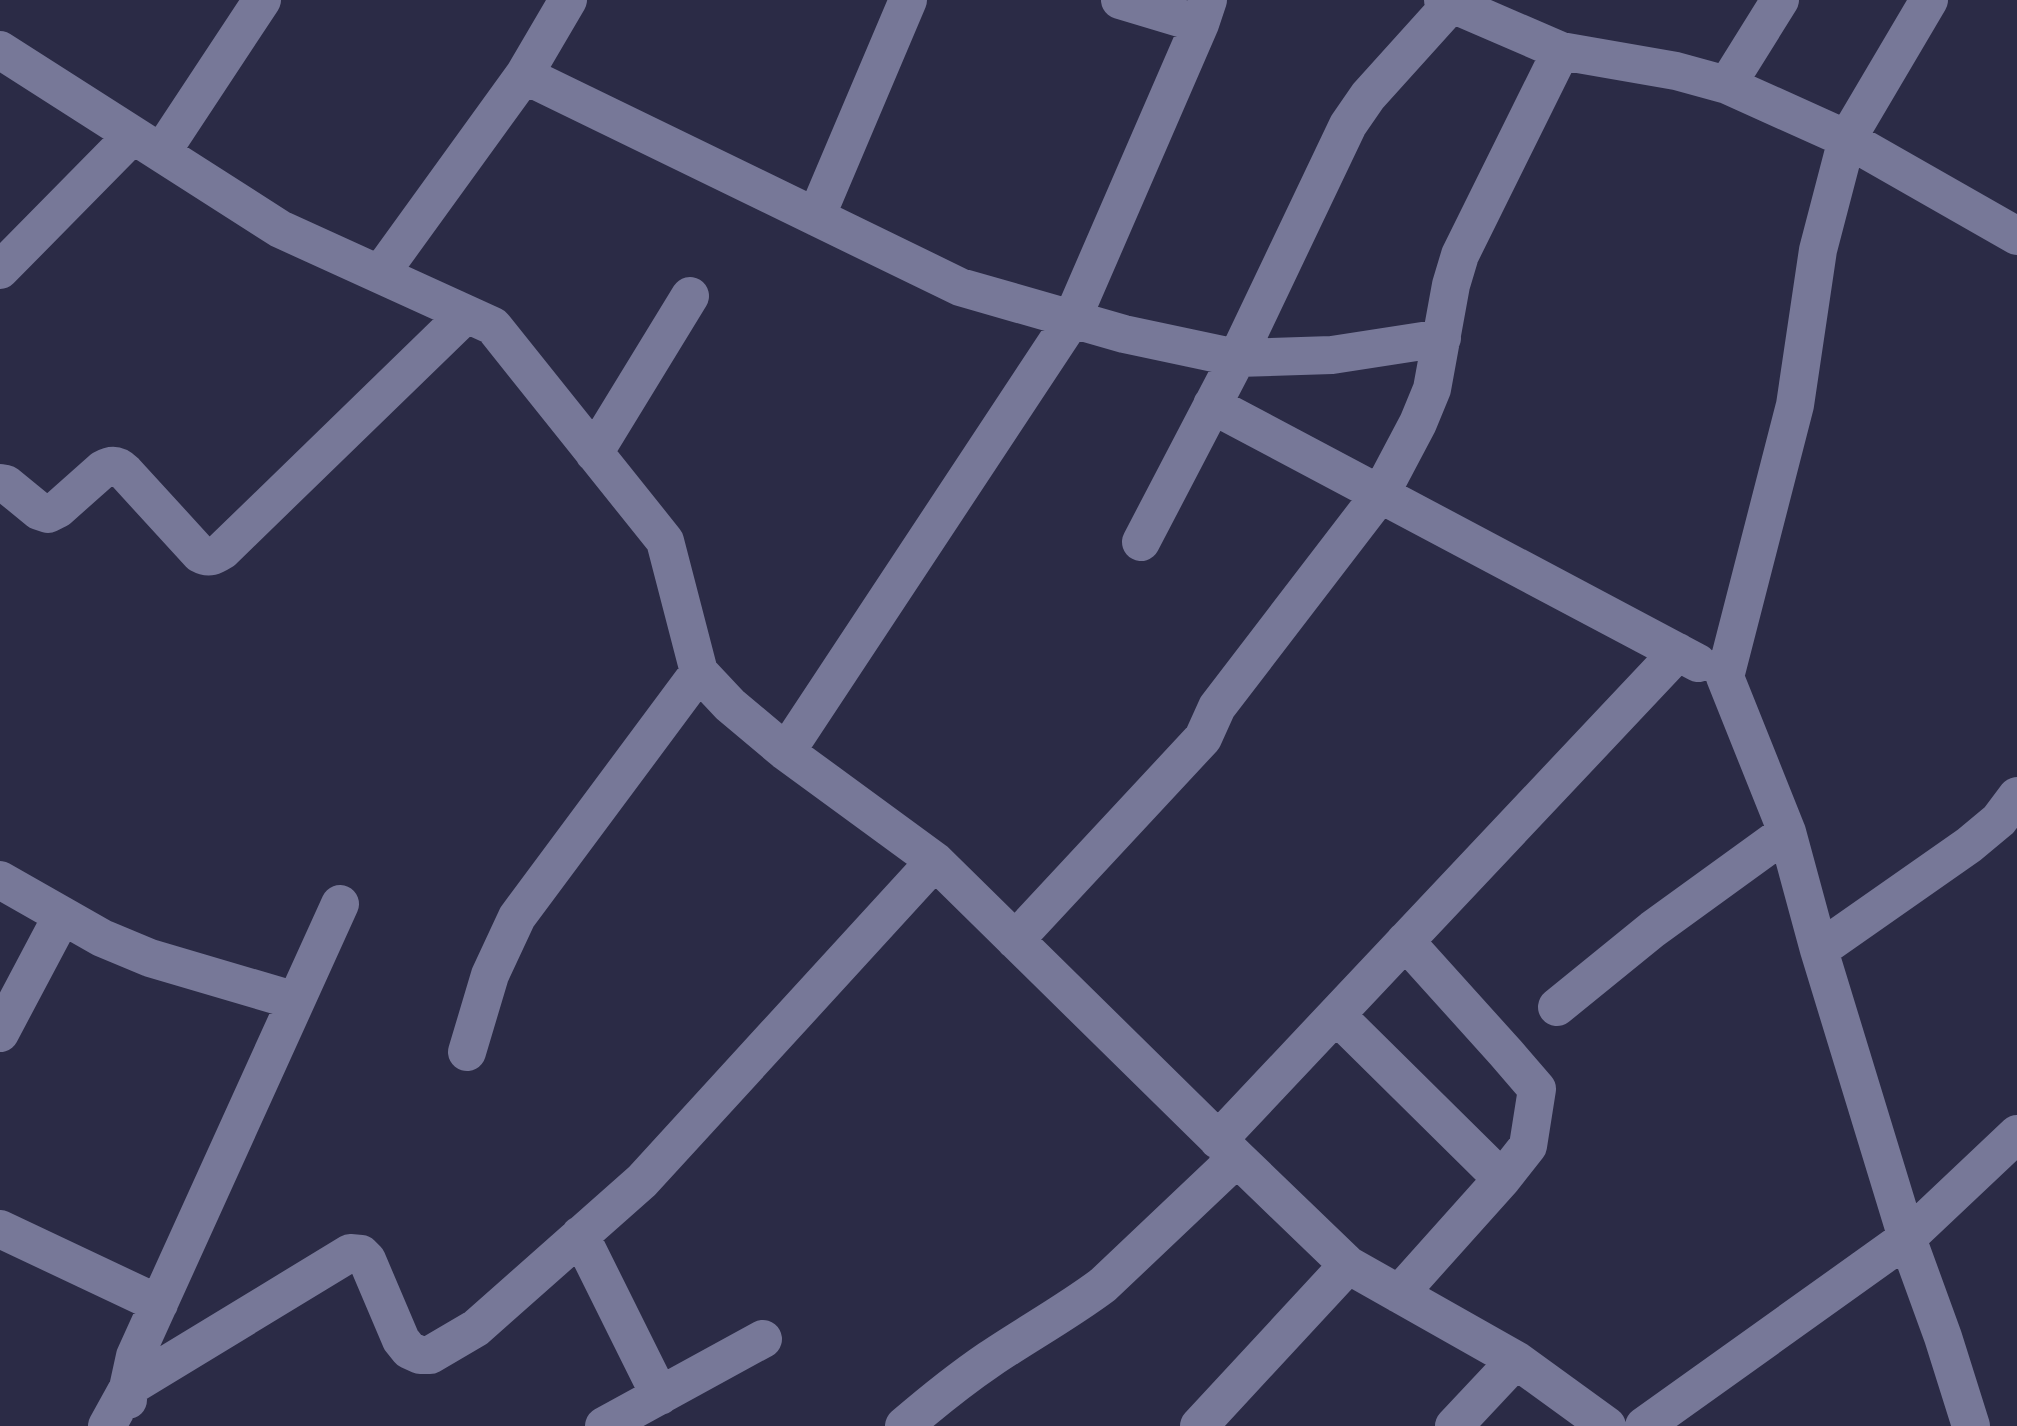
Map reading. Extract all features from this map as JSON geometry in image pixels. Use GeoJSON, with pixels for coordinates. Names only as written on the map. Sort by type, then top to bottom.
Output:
{"type":"FeatureCollection","features":[{"type":"Feature","properties":{"kind":"street"},"geometry":{"type":"LineString","coordinates":[[0,270],[147,144],[262,0]]}},
{"type":"Feature","properties":{"kind":"street"},"geometry":{"type":"LineString","coordinates":[[380,274],[524,75],[568,0]]}},
{"type":"Feature","properties":{"kind":"street"},"geometry":{"type":"LineString","coordinates":[[816,217],[908,0]]}},
{"type":"Feature","properties":{"kind":"street"},"geometry":{"type":"LineString","coordinates":[[786,752],[1072,319],[1204,12],[1120,0]]}},
{"type":"Feature","properties":{"kind":"street"},"geometry":{"type":"LineString","coordinates":[[1727,85],[1780,0]]}},
{"type":"Feature","properties":{"kind":"street"},"geometry":{"type":"LineString","coordinates":[[1929,0],[1846,139],[1818,250],[1794,405],[1725,677],[1787,832],[1819,950],[1907,1238],[1943,1337],[1971,1426]]}},
{"type":"Feature","properties":{"kind":"street"},"geometry":{"type":"LineString","coordinates":[[1142,542],[1237,358],[1348,125],[1368,96],[1447,2],[1561,51],[1676,71],[1727,85],[1846,139],[2017,236]]}},
{"type":"Feature","properties":{"kind":"street"},"geometry":{"type":"LineString","coordinates":[[0,50],[280,229],[493,326],[665,541],[699,672],[730,705],[786,752],[935,861],[1348,1265],[1516,1360],[1607,1426]]}},
{"type":"Feature","properties":{"kind":"street"},"geometry":{"type":"LineString","coordinates":[[1015,940],[1203,738],[1217,707],[1381,494],[1418,423],[1432,389],[1451,285],[1460,255],[1561,51]]}},
{"type":"Feature","properties":{"kind":"street"},"geometry":{"type":"LineString","coordinates":[[524,75],[960,287],[1124,334],[1237,358],[1332,355],[1442,338]]}},
{"type":"Feature","properties":{"kind":"street"},"geometry":{"type":"LineString","coordinates":[[594,453],[690,296]]}},
{"type":"Feature","properties":{"kind":"street"},"geometry":{"type":"LineString","coordinates":[[0,483],[6,484],[39,512],[48,514],[58,509],[103,469],[117,466],[200,554],[207,558],[214,556],[466,314]]}},
{"type":"Feature","properties":{"kind":"street"},"geometry":{"type":"LineString","coordinates":[[1212,405],[1725,677]]}},
{"type":"Feature","properties":{"kind":"street"},"geometry":{"type":"LineString","coordinates":[[904,1426],[953,1385],[1103,1285],[1227,1149],[1336,1015],[1678,652]]}},
{"type":"Feature","properties":{"kind":"street"},"geometry":{"type":"LineString","coordinates":[[467,1052],[489,975],[517,917],[699,672]]}},
{"type":"Feature","properties":{"kind":"street"},"geometry":{"type":"LineString","coordinates":[[1819,950],[1969,845],[1999,820],[2017,796]]}},
{"type":"Feature","properties":{"kind":"street"},"geometry":{"type":"LineString","coordinates":[[1557,1007],[1653,929],[1787,832]]}},
{"type":"Feature","properties":{"kind":"street"},"geometry":{"type":"LineString","coordinates":[[107,1426],[128,1388],[343,1256],[356,1252],[367,1260],[401,1340],[409,1350],[420,1355],[430,1355],[476,1328],[642,1181],[935,861]]}},
{"type":"Feature","properties":{"kind":"street"},"geometry":{"type":"LineString","coordinates":[[0,880],[102,939],[150,958],[296,1001]]}},
{"type":"Feature","properties":{"kind":"street"},"geometry":{"type":"LineString","coordinates":[[133,1426],[128,1388],[135,1356],[340,904]]}},
{"type":"Feature","properties":{"kind":"street"},"geometry":{"type":"LineString","coordinates":[[0,1033],[62,916]]}},
{"type":"Feature","properties":{"kind":"street"},"geometry":{"type":"LineString","coordinates":[[1399,1294],[1528,1146],[1537,1089],[1405,942]]}},
{"type":"Feature","properties":{"kind":"street"},"geometry":{"type":"LineString","coordinates":[[1336,1015],[1502,1179]]}},
{"type":"Feature","properties":{"kind":"street"},"geometry":{"type":"LineString","coordinates":[[1644,1426],[1907,1238],[2017,1134]]}},
{"type":"Feature","properties":{"kind":"street"},"geometry":{"type":"LineString","coordinates":[[0,1229],[159,1304]]}},
{"type":"Feature","properties":{"kind":"street"},"geometry":{"type":"LineString","coordinates":[[580,1235],[660,1396]]}},
{"type":"Feature","properties":{"kind":"street"},"geometry":{"type":"LineString","coordinates":[[1199,1426],[1348,1265]]}},
{"type":"Feature","properties":{"kind":"street"},"geometry":{"type":"LineString","coordinates":[[604,1426],[763,1339]]}},
{"type":"Feature","properties":{"kind":"street"},"geometry":{"type":"LineString","coordinates":[[1454,1426],[1516,1360]]}}]}
